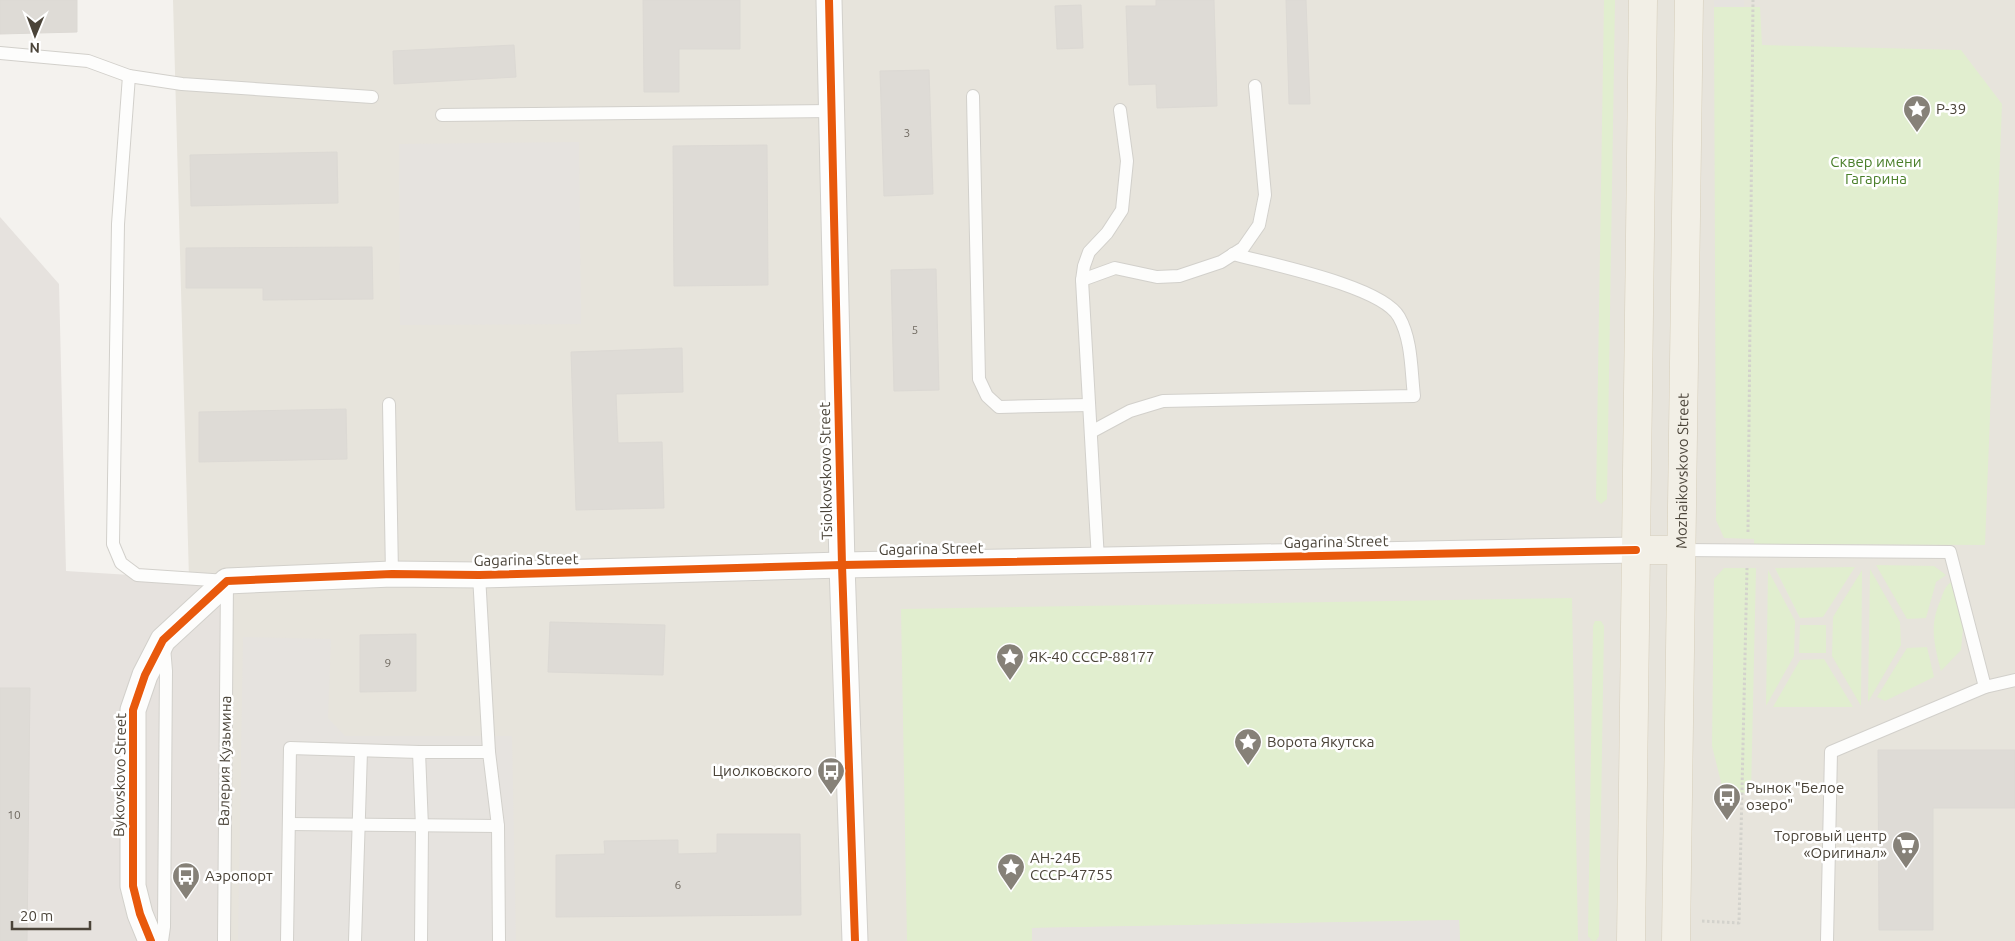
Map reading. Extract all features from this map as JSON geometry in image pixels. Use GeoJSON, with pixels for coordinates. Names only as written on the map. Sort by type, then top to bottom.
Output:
{"type":"FeatureCollection","features":[{"type":"Feature","properties":{"kind":"main road"},"geometry":{"type":"LineString","coordinates":[[1631,941],[1643,0]]}},
{"type":"Feature","properties":{"kind":"main road","name":"Mozhaikovskovo Street"},"geometry":{"type":"LineString","coordinates":[[1676,930],[1689,0]]}},
{"type":"Feature","properties":{"kind":"main road","name":"Gagarina Street"},"geometry":{"type":"LineString","coordinates":[[1636,550],[1681,550]]}},
{"type":"Feature","properties":{"kind":"street","name":"Tsiolkovskovo Street"},"geometry":{"type":"LineString","coordinates":[[829,0],[830,110],[842,565],[854,941]]}},
{"type":"Feature","properties":{"kind":"street","name":"Gagarina Street"},"geometry":{"type":"LineString","coordinates":[[227,581],[392,574],[479,575],[842,565],[1636,550]]}},
{"type":"Feature","properties":{"kind":"street","name":"Bykovskovo Street"},"geometry":{"type":"LineString","coordinates":[[151,941],[140,914],[133,886],[133,710],[145,675],[163,640],[227,581]]}},
{"type":"Feature","properties":{"kind":"lane"},"geometry":{"type":"LineString","coordinates":[[0,54],[88,61],[129,76],[182,84],[372,97]]}},
{"type":"Feature","properties":{"kind":"lane"},"geometry":{"type":"LineString","coordinates":[[129,76],[118,224],[113,544],[121,563],[137,575],[227,581]]}},
{"type":"Feature","properties":{"kind":"lane"},"geometry":{"type":"LineString","coordinates":[[1082,280],[1114,268],[1157,277],[1178,276],[1221,262],[1243,248],[1259,225],[1265,194],[1255,86]]}},
{"type":"Feature","properties":{"kind":"lane"},"geometry":{"type":"LineString","coordinates":[[972,96],[979,379],[986,396],[999,407],[1090,405]]}},
{"type":"Feature","properties":{"kind":"lane"},"geometry":{"type":"LineString","coordinates":[[442,115],[559,115],[830,110]]}},
{"type":"Feature","properties":{"kind":"lane"},"geometry":{"type":"LineString","coordinates":[[1098,560],[1082,280],[1089,252],[1108,233],[1122,210],[1127,162],[1120,110]]}},
{"type":"Feature","properties":{"kind":"lane"},"geometry":{"type":"LineString","coordinates":[[1091,432],[1130,411],[1163,400],[1414,396],[1407,333],[1398,315],[1386,302],[1348,286],[1233,254]]}},
{"type":"Feature","properties":{"kind":"lane"},"geometry":{"type":"LineString","coordinates":[[389,404],[392,574]]}},
{"type":"Feature","properties":{"kind":"lane"},"geometry":{"type":"LineString","coordinates":[[1681,550],[1950,552],[1985,687]]}},
{"type":"Feature","properties":{"kind":"lane"},"geometry":{"type":"LineString","coordinates":[[479,575],[489,752],[498,826],[499,941]]}},
{"type":"Feature","properties":{"kind":"lane","name":"Валерия Кузьмина"},"geometry":{"type":"LineString","coordinates":[[224,941],[227,581]]}},
{"type":"Feature","properties":{"kind":"lane"},"geometry":{"type":"LineString","coordinates":[[162,941],[164,927],[166,671],[163,640]]}},
{"type":"Feature","properties":{"kind":"lane"},"geometry":{"type":"LineString","coordinates":[[1827,941],[1832,752],[1985,687],[2015,680]]}},
{"type":"Feature","properties":{"kind":"lane"},"geometry":{"type":"LineString","coordinates":[[287,941],[290,748],[361,751],[489,752]]}},
{"type":"Feature","properties":{"kind":"lane"},"geometry":{"type":"LineString","coordinates":[[355,941],[361,751]]}},
{"type":"Feature","properties":{"kind":"lane"},"geometry":{"type":"LineString","coordinates":[[419,752],[422,827],[421,941]]}},
{"type":"Feature","properties":{"kind":"lane"},"geometry":{"type":"LineString","coordinates":[[289,824],[422,827],[498,826]]}},
{"type":"Feature","properties":{"kind":"path"},"geometry":{"type":"LineString","coordinates":[[1676,930],[1739,923],[1748,551],[1753,0]]}},
{"type":"Feature","properties":{"kind":"shaded area"},"geometry":{"type":"Polygon","coordinates":[[[173,0],[2015,0],[2015,941],[199,941],[173,0]]]}},
{"type":"Feature","properties":{"kind":"shaded area"},"geometry":{"type":"Polygon","coordinates":[[[1714,0],[1744,0],[1744,7],[1714,7],[1714,0]]]}},
{"type":"Feature","properties":{"kind":"shaded area"},"geometry":{"type":"Polygon","coordinates":[[[579,142],[581,324],[400,325],[399,144],[579,142]]]}},
{"type":"Feature","properties":{"kind":"shaded area"},"geometry":{"type":"Polygon","coordinates":[[[0,217],[59,284],[66,571],[227,581],[223,941],[0,941],[0,217]]]}},
{"type":"Feature","properties":{"kind":"shaded area"},"geometry":{"type":"Polygon","coordinates":[[[243,637],[331,639],[328,718],[345,736],[512,736],[516,941],[238,941],[243,637]]]}},
{"type":"Feature","properties":{"kind":"shaded area"},"geometry":{"type":"Polygon","coordinates":[[[1459,920],[1460,941],[1032,941],[1032,928],[1459,920]]]}},
{"type":"Feature","properties":{"kind":"green space"},"geometry":{"type":"Polygon","coordinates":[[[1604,0],[1615,0],[1607,499],[1601,504],[1596,499],[1604,0]]]}},
{"type":"Feature","properties":{"kind":"green space","name":"Сквер имени Гагарина"},"geometry":{"type":"Polygon","coordinates":[[[1714,7],[1760,7],[1762,45],[1961,50],[2002,104],[1985,545],[1754,544],[1754,539],[1724,538],[1716,520],[1714,7]]]}},
{"type":"Feature","properties":{"kind":"green space"},"geometry":{"type":"Polygon","coordinates":[[[1876,565],[1934,566],[1946,575],[1936,582],[1926,618],[1907,619],[1876,565]]]}},
{"type":"Feature","properties":{"kind":"green space"},"geometry":{"type":"Polygon","coordinates":[[[1855,567],[1823,617],[1800,618],[1775,568],[1855,567]]]}},
{"type":"Feature","properties":{"kind":"green space"},"geometry":{"type":"Polygon","coordinates":[[[1724,568],[1756,568],[1751,793],[1724,794],[1712,746],[1714,579],[1724,568]]]}},
{"type":"Feature","properties":{"kind":"green space"},"geometry":{"type":"Polygon","coordinates":[[[1870,569],[1900,622],[1901,645],[1868,702],[1870,569]]]}},
{"type":"Feature","properties":{"kind":"green space"},"geometry":{"type":"Polygon","coordinates":[[[1768,570],[1795,621],[1794,656],[1766,706],[1768,570]]]}},
{"type":"Feature","properties":{"kind":"green space"},"geometry":{"type":"Polygon","coordinates":[[[1862,570],[1861,706],[1832,656],[1833,617],[1862,570]]]}},
{"type":"Feature","properties":{"kind":"green space"},"geometry":{"type":"Polygon","coordinates":[[[1954,580],[1966,595],[1961,650],[1941,671],[1934,634],[1935,617],[1944,590],[1954,580]]]}},
{"type":"Feature","properties":{"kind":"green space","name":"Ворота Якутска"},"geometry":{"type":"Polygon","coordinates":[[[1572,598],[1578,941],[1460,941],[1459,920],[1033,928],[1032,941],[907,941],[901,609],[1572,598]]]}},
{"type":"Feature","properties":{"kind":"green space"},"geometry":{"type":"Polygon","coordinates":[[[1595,621],[1601,621],[1604,626],[1599,936],[1596,941],[1592,941],[1588,936],[1593,626],[1595,621]]]}},
{"type":"Feature","properties":{"kind":"green space"},"geometry":{"type":"Polygon","coordinates":[[[1800,625],[1826,625],[1826,653],[1799,653],[1800,625]]]}},
{"type":"Feature","properties":{"kind":"green space"},"geometry":{"type":"Polygon","coordinates":[[[1927,647],[1934,677],[1885,701],[1877,697],[1907,648],[1927,647]]]}},
{"type":"Feature","properties":{"kind":"green space"},"geometry":{"type":"Polygon","coordinates":[[[1824,659],[1853,707],[1773,707],[1800,660],[1824,659]]]}},
{"type":"Feature","properties":{"kind":"building"},"geometry":{"type":"Polygon","coordinates":[[[0,0],[77,0],[77,32],[0,34],[0,0]]]}},
{"type":"Feature","properties":{"kind":"building"},"geometry":{"type":"Polygon","coordinates":[[[643,0],[740,0],[740,49],[679,49],[679,92],[644,92],[643,0]]]}},
{"type":"Feature","properties":{"kind":"building"},"geometry":{"type":"Polygon","coordinates":[[[1156,0],[1214,0],[1217,106],[1157,108],[1156,84],[1129,85],[1126,6],[1156,6],[1156,0]]]}},
{"type":"Feature","properties":{"kind":"building"},"geometry":{"type":"Polygon","coordinates":[[[1286,0],[1306,0],[1310,104],[1289,104],[1286,0]]]}},
{"type":"Feature","properties":{"kind":"building"},"geometry":{"type":"Polygon","coordinates":[[[1081,5],[1083,48],[1057,49],[1055,6],[1081,5]]]}},
{"type":"Feature","properties":{"kind":"building"},"geometry":{"type":"Polygon","coordinates":[[[514,45],[516,77],[394,84],[393,51],[514,45]]]}},
{"type":"Feature","properties":{"kind":"building"},"geometry":{"type":"Polygon","coordinates":[[[929,70],[933,194],[884,196],[880,71],[929,70]]]}},
{"type":"Feature","properties":{"kind":"building"},"geometry":{"type":"Polygon","coordinates":[[[767,145],[768,285],[674,286],[673,146],[767,145]]]}},
{"type":"Feature","properties":{"kind":"building"},"geometry":{"type":"Polygon","coordinates":[[[337,152],[338,203],[191,206],[190,155],[337,152]]]}},
{"type":"Feature","properties":{"kind":"building"},"geometry":{"type":"Polygon","coordinates":[[[372,247],[373,299],[263,300],[263,288],[186,288],[186,248],[372,247]]]}},
{"type":"Feature","properties":{"kind":"building"},"geometry":{"type":"Polygon","coordinates":[[[936,269],[939,390],[894,391],[891,270],[936,269]]]}},
{"type":"Feature","properties":{"kind":"building"},"geometry":{"type":"Polygon","coordinates":[[[682,348],[683,392],[616,394],[618,443],[662,442],[664,508],[576,510],[571,352],[682,348]]]}},
{"type":"Feature","properties":{"kind":"building"},"geometry":{"type":"Polygon","coordinates":[[[346,409],[347,459],[199,462],[199,412],[346,409]]]}},
{"type":"Feature","properties":{"kind":"building"},"geometry":{"type":"Polygon","coordinates":[[[550,622],[665,625],[663,675],[548,672],[550,622]]]}},
{"type":"Feature","properties":{"kind":"building"},"geometry":{"type":"Polygon","coordinates":[[[416,634],[416,691],[360,692],[360,635],[416,634]]]}},
{"type":"Feature","properties":{"kind":"building"},"geometry":{"type":"Polygon","coordinates":[[[0,688],[30,688],[27,941],[0,941],[0,688]]]}},
{"type":"Feature","properties":{"kind":"building","name":"Торговый центр «Оригинал»"},"geometry":{"type":"Polygon","coordinates":[[[1878,750],[2015,750],[2015,808],[1933,808],[1933,930],[1879,930],[1878,750]]]}},
{"type":"Feature","properties":{"kind":"building"},"geometry":{"type":"Polygon","coordinates":[[[717,834],[800,834],[801,915],[556,917],[556,855],[605,854],[604,841],[678,840],[678,854],[717,853],[717,834]]]}},
{"type":"Feature","properties":{"kind":"cycle path"},"geometry":{"type":"LineString","coordinates":[[829,0],[842,565],[855,941]]}},
{"type":"Feature","properties":{"kind":"cycle path"},"geometry":{"type":"LineString","coordinates":[[151,941],[140,914],[133,886],[133,710],[145,675],[163,640],[227,581],[392,574],[479,575],[842,565],[1636,550]]}},
{"type":"Feature","properties":{"kind":"place","name":"P-39"},"geometry":{"type":"Point","coordinates":[1917,133]}},
{"type":"Feature","properties":{"kind":"place","name":"ЯК-40 СССР-88177"},"geometry":{"type":"Point","coordinates":[1010,681]}},
{"type":"Feature","properties":{"kind":"place","name":"Ворота Якутска"},"geometry":{"type":"Point","coordinates":[1248,766]}},
{"type":"Feature","properties":{"kind":"place","name":"Циолковского"},"geometry":{"type":"Point","coordinates":[831,795]}},
{"type":"Feature","properties":{"kind":"place","name":"Рынок \"Белое озеро\""},"geometry":{"type":"Point","coordinates":[1727,821]}},
{"type":"Feature","properties":{"kind":"place","name":"Торговый центр «Оригинал»"},"geometry":{"type":"Point","coordinates":[1906,869]}},
{"type":"Feature","properties":{"kind":"place","name":"АН-24Б СССР-47755"},"geometry":{"type":"Point","coordinates":[1011,891]}},
{"type":"Feature","properties":{"kind":"place","name":"Аэропорт"},"geometry":{"type":"Point","coordinates":[186,900]}}]}
